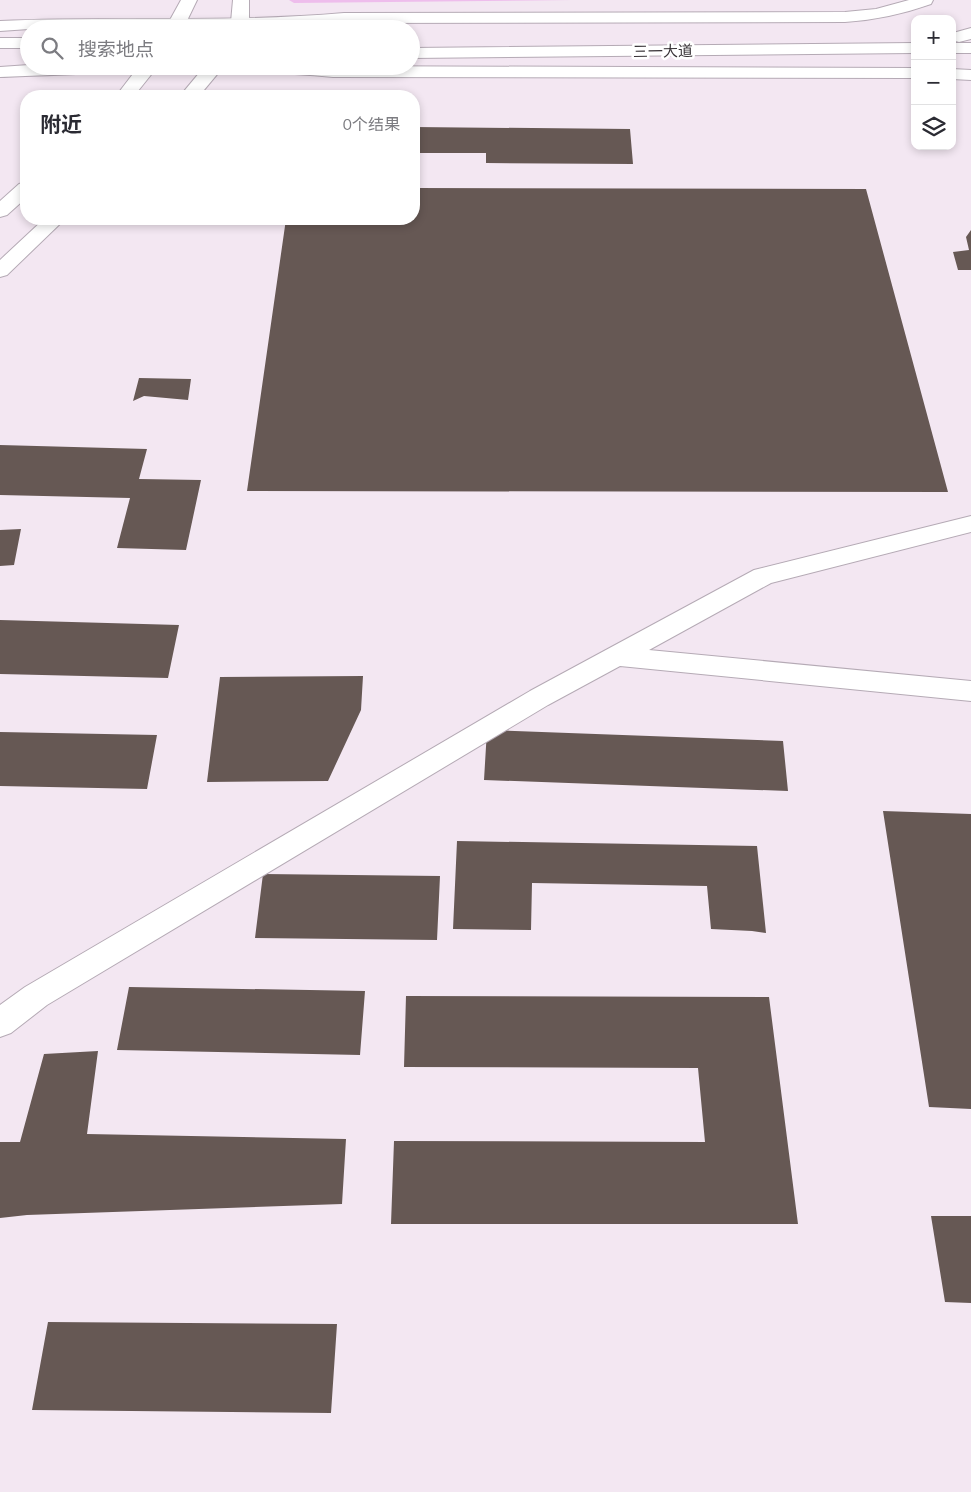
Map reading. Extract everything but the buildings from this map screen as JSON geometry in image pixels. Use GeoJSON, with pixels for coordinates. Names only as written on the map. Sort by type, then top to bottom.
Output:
{"type":"FeatureCollection","features":[{"type":"Feature","properties":{"kind":"main road"},"geometry":{"type":"LineString","coordinates":[[179,20],[189,0]]}},
{"type":"Feature","properties":{"kind":"main road"},"geometry":{"type":"LineString","coordinates":[[239,20],[241,0]]}},
{"type":"Feature","properties":{"kind":"main road"},"geometry":{"type":"LineString","coordinates":[[321,20],[344,18],[845,17],[869,16],[898,10],[925,0]]}},
{"type":"Feature","properties":{"kind":"main road"},"geometry":{"type":"LineString","coordinates":[[0,26],[20,26]]}},
{"type":"Feature","properties":{"kind":"main road","name":"三一大道"},"geometry":{"type":"LineString","coordinates":[[420,41],[911,38]]}},
{"type":"Feature","properties":{"kind":"main road"},"geometry":{"type":"LineString","coordinates":[[0,44],[20,43]]}},
{"type":"Feature","properties":{"kind":"main road","name":"三一大道"},"geometry":{"type":"LineString","coordinates":[[420,53],[911,48]]}},
{"type":"Feature","properties":{"kind":"main road"},"geometry":{"type":"LineString","coordinates":[[0,56],[20,56]]}},
{"type":"Feature","properties":{"kind":"main road"},"geometry":{"type":"LineString","coordinates":[[0,72],[20,71]]}},
{"type":"Feature","properties":{"kind":"main road"},"geometry":{"type":"LineString","coordinates":[[420,72],[911,73]]}},
{"type":"Feature","properties":{"kind":"main road"},"geometry":{"type":"LineString","coordinates":[[956,74],[971,75]]}},
{"type":"Feature","properties":{"kind":"main road"},"geometry":{"type":"LineString","coordinates":[[130,90],[141,75]]}},
{"type":"Feature","properties":{"kind":"main road"},"geometry":{"type":"LineString","coordinates":[[194,90],[207,75]]}},
{"type":"Feature","properties":{"kind":"main road"},"geometry":{"type":"LineString","coordinates":[[0,211],[20,193]]}},
{"type":"Feature","properties":{"kind":"main road"},"geometry":{"type":"LineString","coordinates":[[0,271],[49,225]]}},
{"type":"Feature","properties":{"kind":"main road"},"geometry":{"type":"LineString","coordinates":[[0,1023],[36,996],[539,698],[764,576],[971,524]]}},
{"type":"Feature","properties":{"kind":"main road"},"geometry":{"type":"LineString","coordinates":[[615,656],[971,691]]}},
{"type":"Feature","properties":{"kind":"shaded area"},"geometry":{"type":"Polygon","coordinates":[[[289,0],[573,0],[294,3],[289,0]]]}}]}
